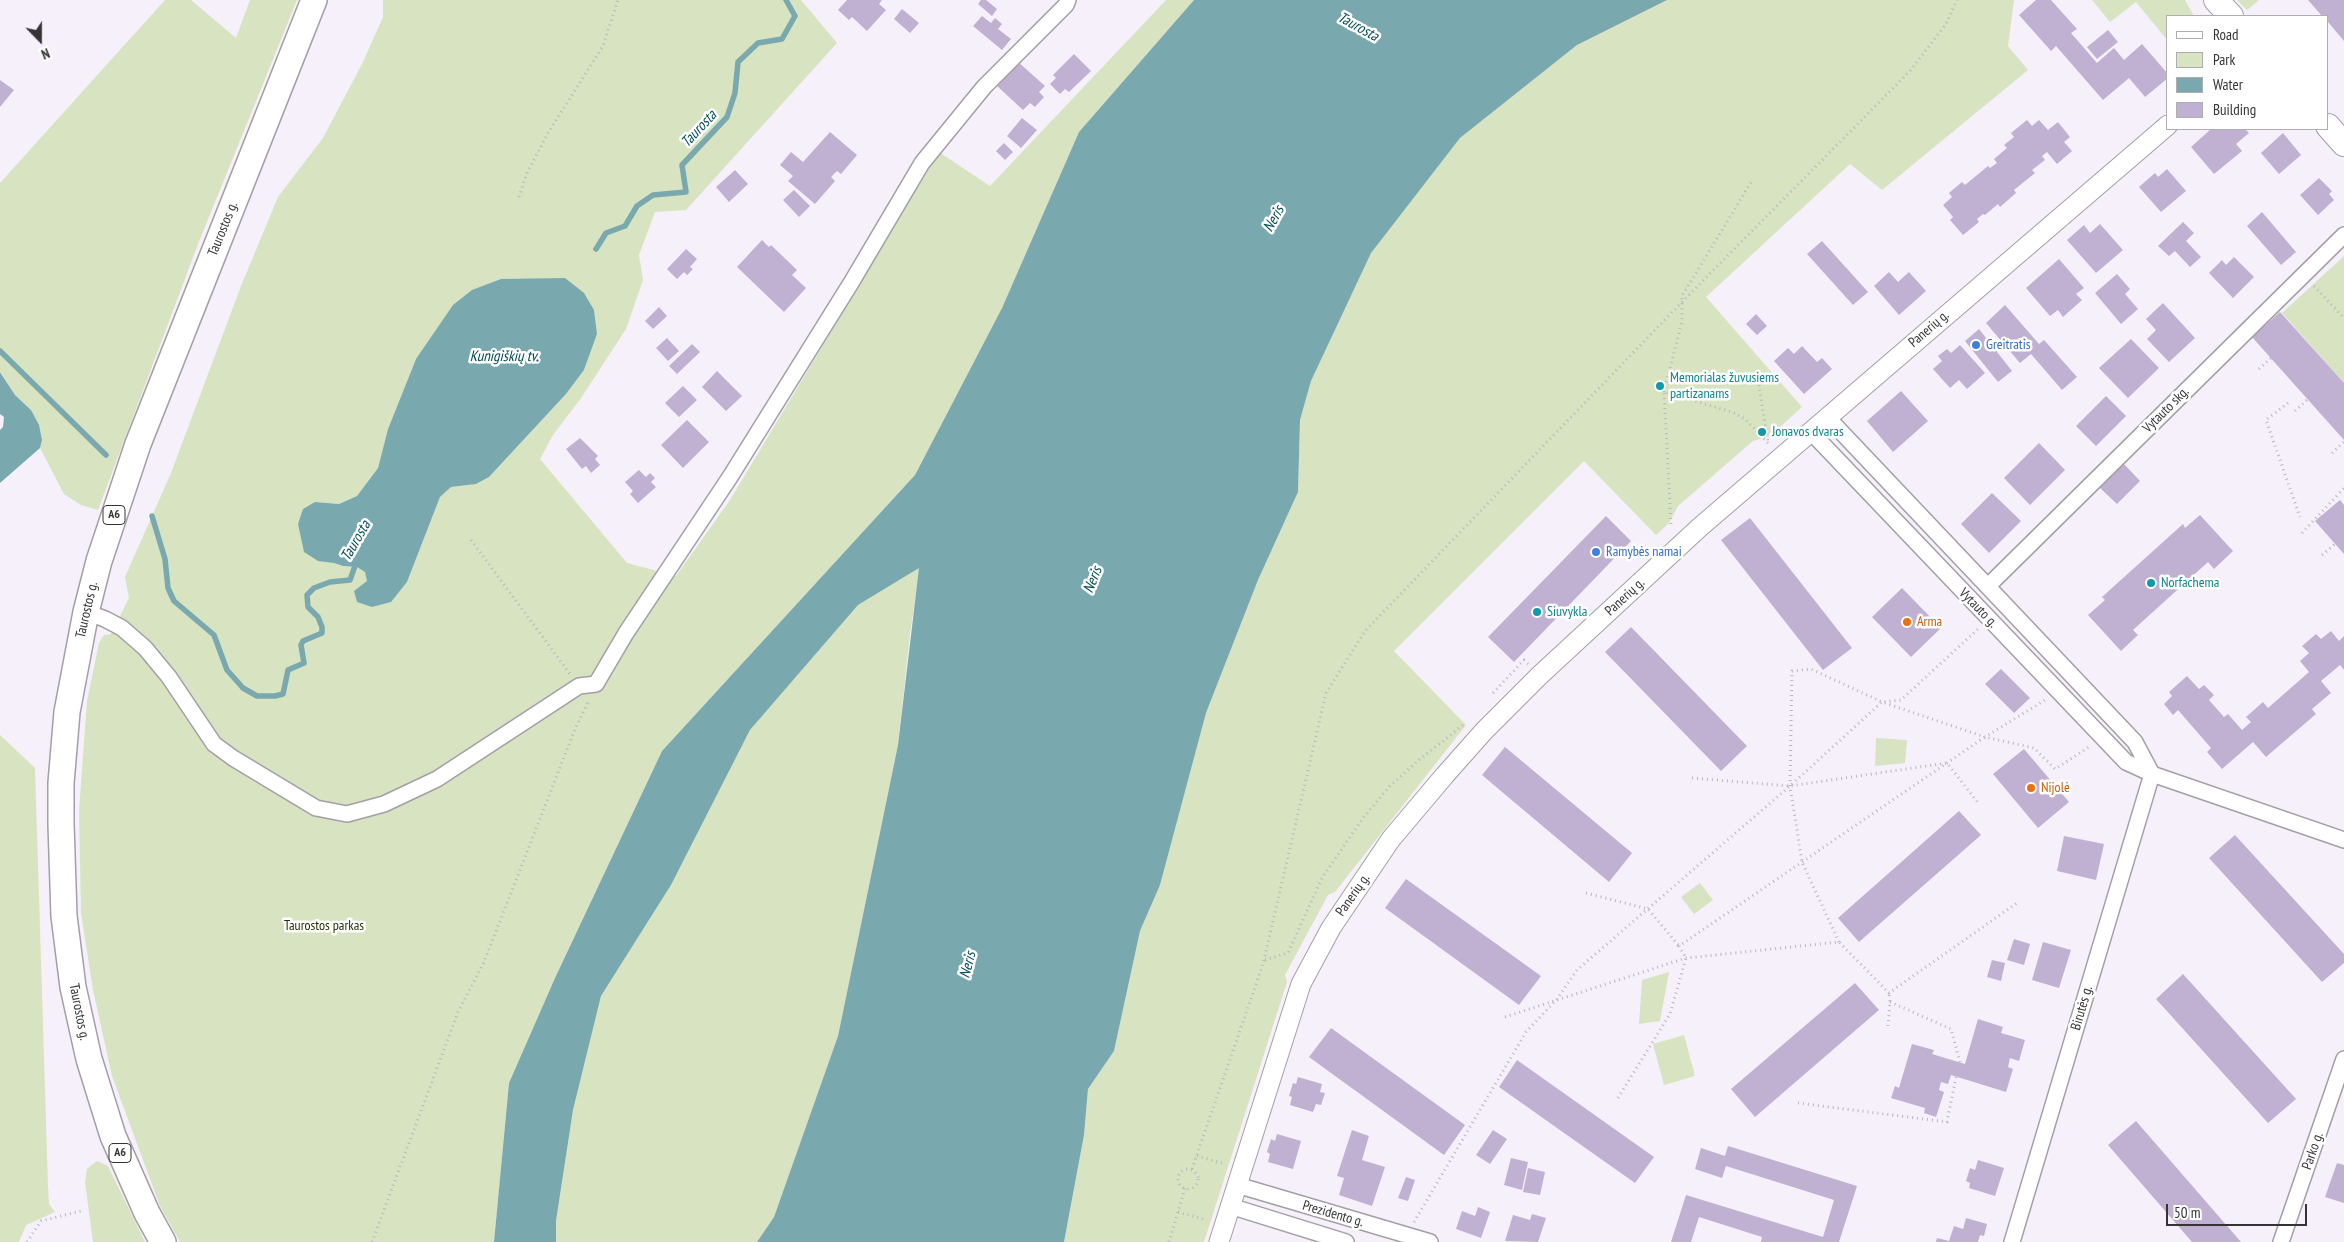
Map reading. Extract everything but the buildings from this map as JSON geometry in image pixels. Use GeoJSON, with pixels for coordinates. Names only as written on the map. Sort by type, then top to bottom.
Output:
{"type":"FeatureCollection","features":[{"type":"Feature","properties":{"kind":"highway","name":"Taurostos g."},"geometry":{"type":"LineString","coordinates":[[163,1242],[147,1213],[113,1136],[89,1059],[73,987],[64,916],[61,783],[68,712],[86,612],[102,552],[138,444],[314,0]]}},
{"type":"Feature","properties":{"kind":"main road"},"geometry":{"type":"LineString","coordinates":[[2216,0],[2230,15]]}},
{"type":"Feature","properties":{"kind":"main road"},"geometry":{"type":"LineString","coordinates":[[2329,127],[2344,144]]}},
{"type":"Feature","properties":{"kind":"street"},"geometry":{"type":"LineString","coordinates":[[86,612],[105,618],[122,628],[145,648],[169,677],[214,744],[233,758],[316,808],[347,814],[384,804],[437,779],[579,686],[596,684],[626,633],[730,477],[922,163],[984,88],[1066,5],[1068,0]]}},
{"type":"Feature","properties":{"kind":"street","name":"Panerių g."},"geometry":{"type":"LineString","coordinates":[[1222,1233],[1301,984],[1330,928],[1391,839],[1484,731],[1539,676],[1700,527],[1828,418],[1973,290],[2166,127]]}},
{"type":"Feature","properties":{"kind":"street","name":"Vytauto skg."},"geometry":{"type":"LineString","coordinates":[[1988,586],[2344,235]]}},
{"type":"Feature","properties":{"kind":"street","name":"Vytauto g."},"geometry":{"type":"LineString","coordinates":[[1828,418],[2135,742],[2152,774]]}},
{"type":"Feature","properties":{"kind":"street","name":"Vytauto g."},"geometry":{"type":"LineString","coordinates":[[1811,432],[2126,762],[2152,774],[2344,840]]}},
{"type":"Feature","properties":{"kind":"street","name":"Birutės g."},"geometry":{"type":"LineString","coordinates":[[2012,1242],[2152,774]]}},
{"type":"Feature","properties":{"kind":"street","name":"Parko g."},"geometry":{"type":"LineString","coordinates":[[2282,1242],[2344,1059]]}},
{"type":"Feature","properties":{"kind":"street","name":"Prezidento g."},"geometry":{"type":"LineString","coordinates":[[1240,1177],[1430,1242]]}},
{"type":"Feature","properties":{"kind":"street","name":"Prezidento g."},"geometry":{"type":"LineString","coordinates":[[1230,1206],[1346,1242]]}},
{"type":"Feature","properties":{"kind":"path"},"geometry":{"type":"LineString","coordinates":[[519,197],[527,172],[548,133],[602,46],[618,0]]}},
{"type":"Feature","properties":{"kind":"path"},"geometry":{"type":"LineString","coordinates":[[1192,1169],[1264,960],[1326,693],[1366,631],[1681,303],[1910,71],[1946,24],[1957,0]]}},
{"type":"Feature","properties":{"kind":"path"},"geometry":{"type":"LineString","coordinates":[[1670,524],[1664,392],[1682,321],[1682,296],[1754,179]]}},
{"type":"Feature","properties":{"kind":"path"},"geometry":{"type":"LineString","coordinates":[[2304,274],[2344,318]]}},
{"type":"Feature","properties":{"kind":"path"},"geometry":{"type":"LineString","coordinates":[[2259,369],[2271,358]]}},
{"type":"Feature","properties":{"kind":"path"},"geometry":{"type":"LineString","coordinates":[[1758,380],[1768,443]]}},
{"type":"Feature","properties":{"kind":"path"},"geometry":{"type":"LineString","coordinates":[[1664,392],[1745,418],[1768,443],[1784,456]]}},
{"type":"Feature","properties":{"kind":"path"},"geometry":{"type":"LineString","coordinates":[[2295,411],[2308,400]]}},
{"type":"Feature","properties":{"kind":"path"},"geometry":{"type":"LineString","coordinates":[[2288,403],[2266,420],[2300,517]]}},
{"type":"Feature","properties":{"kind":"path"},"geometry":{"type":"LineString","coordinates":[[2332,453],[2344,442]]}},
{"type":"Feature","properties":{"kind":"path"},"geometry":{"type":"LineString","coordinates":[[2302,533],[2344,488]]}},
{"type":"Feature","properties":{"kind":"path"},"geometry":{"type":"LineString","coordinates":[[470,540],[579,686]]}},
{"type":"Feature","properties":{"kind":"path"},"geometry":{"type":"LineString","coordinates":[[2322,555],[2335,544]]}},
{"type":"Feature","properties":{"kind":"path"},"geometry":{"type":"LineString","coordinates":[[1406,1235],[1526,1032],[1557,998],[1578,970],[1790,786],[1882,702],[1901,700],[1989,619]]}},
{"type":"Feature","properties":{"kind":"path"},"geometry":{"type":"LineString","coordinates":[[1491,695],[1524,660],[1539,676]]}},
{"type":"Feature","properties":{"kind":"path"},"geometry":{"type":"LineString","coordinates":[[1888,1026],[1889,992],[1839,942],[1802,862],[1790,786],[1792,671],[1811,669],[1882,702],[1985,737],[2034,748],[2056,770],[2102,737]]}},
{"type":"Feature","properties":{"kind":"path"},"geometry":{"type":"LineString","coordinates":[[372,1242],[458,1012],[484,962],[575,729],[596,684]]}},
{"type":"Feature","properties":{"kind":"path"},"geometry":{"type":"LineString","coordinates":[[1679,946],[1985,737],[2058,691]]}},
{"type":"Feature","properties":{"kind":"path"},"geometry":{"type":"LineString","coordinates":[[1264,960],[1288,953],[1322,878],[1363,818],[1390,786],[1464,724]]}},
{"type":"Feature","properties":{"kind":"path"},"geometry":{"type":"LineString","coordinates":[[1692,778],[1790,786],[1947,763]]}},
{"type":"Feature","properties":{"kind":"path"},"geometry":{"type":"LineString","coordinates":[[1947,763],[1979,804]]}},
{"type":"Feature","properties":{"kind":"path"},"geometry":{"type":"LineString","coordinates":[[1586,893],[1648,909],[1679,946],[1686,958],[1670,1014],[1618,1098]]}},
{"type":"Feature","properties":{"kind":"path"},"geometry":{"type":"LineString","coordinates":[[1889,992],[2017,903]]}},
{"type":"Feature","properties":{"kind":"path"},"geometry":{"type":"LineString","coordinates":[[1505,1017],[1526,1012],[1557,998],[1686,958],[1839,942]]}},
{"type":"Feature","properties":{"kind":"path"},"geometry":{"type":"LineString","coordinates":[[1890,1002],[1951,1029],[1960,1062]]}},
{"type":"Feature","properties":{"kind":"path"},"geometry":{"type":"LineString","coordinates":[[1798,1103],[1947,1122],[1956,1077]]}},
{"type":"Feature","properties":{"kind":"path"},"geometry":{"type":"LineString","coordinates":[[1196,1156],[1240,1177]]}},
{"type":"Feature","properties":{"kind":"path"},"geometry":{"type":"LineString","coordinates":[[1192,1169],[1198,1177],[1198,1182],[1190,1189],[1185,1188],[1179,1183],[1178,1175],[1184,1170],[1192,1169]]}},
{"type":"Feature","properties":{"kind":"path"},"geometry":{"type":"LineString","coordinates":[[1169,1242],[1185,1188]]}},
{"type":"Feature","properties":{"kind":"path"},"geometry":{"type":"LineString","coordinates":[[26,1242],[41,1221],[81,1211]]}},
{"type":"Feature","properties":{"kind":"path"},"geometry":{"type":"LineString","coordinates":[[1178,1212],[1222,1233]]}},
{"type":"Feature","properties":{"kind":"green space"},"geometry":{"type":"Polygon","coordinates":[[[165,0],[191,0],[236,38],[250,0],[297,0],[198,244],[98,510],[81,505],[64,494],[40,448],[42,440],[31,410],[15,395],[0,371],[0,183],[165,0]]]}},
{"type":"Feature","properties":{"kind":"green space","name":"Taurostos parkas"},"geometry":{"type":"Polygon","coordinates":[[[383,0],[801,0],[837,43],[686,210],[655,212],[639,255],[643,280],[626,329],[581,398],[553,435],[540,459],[627,563],[676,576],[730,500],[939,152],[990,186],[1166,0],[1194,0],[1079,132],[1002,308],[915,475],[662,751],[555,978],[509,1083],[494,1242],[180,1242],[160,1206],[112,1076],[93,990],[81,913],[79,811],[87,701],[99,643],[104,635],[111,634],[129,598],[125,577],[171,473],[241,286],[278,197],[323,138],[362,64],[383,17],[383,0]],[[594,310],[416,359],[388,429],[378,468],[357,496],[339,504],[315,502],[334,563],[357,567],[365,572],[368,581],[360,588],[372,607],[391,601],[407,582],[440,497],[451,487],[476,484],[489,477],[566,394],[584,370],[597,334],[594,310]]]}},
{"type":"Feature","properties":{"kind":"green space"},"geometry":{"type":"Polygon","coordinates":[[[1667,0],[2014,0],[2008,46],[2028,70],[1882,190],[1850,164],[1706,297],[1802,407],[1770,436],[1753,441],[1678,506],[1669,523],[1656,535],[1584,461],[1394,651],[1466,725],[1335,892],[1328,895],[1285,975],[1287,982],[1204,1242],[1064,1242],[1084,1135],[1088,1089],[1114,1051],[1140,931],[1160,885],[1206,713],[1258,580],[1298,492],[1300,420],[1311,381],[1371,252],[1460,138],[1577,45],[1667,0]]]}},
{"type":"Feature","properties":{"kind":"green space"},"geometry":{"type":"Polygon","coordinates":[[[2092,0],[2185,0],[2193,15],[2166,15],[2166,39],[2136,2],[2110,22],[2092,0]]]}},
{"type":"Feature","properties":{"kind":"green space"},"geometry":{"type":"Polygon","coordinates":[[[2237,0],[2259,0],[2247,10],[2237,0]]]}},
{"type":"Feature","properties":{"kind":"green space"},"geometry":{"type":"Polygon","coordinates":[[[2344,256],[2344,383],[2282,313],[2344,256]]]}},
{"type":"Feature","properties":{"kind":"green space"},"geometry":{"type":"Polygon","coordinates":[[[920,567],[910,634],[898,745],[838,1036],[774,1217],[757,1242],[556,1242],[556,1221],[573,1110],[601,996],[671,885],[750,730],[858,605],[920,567]]]}},
{"type":"Feature","properties":{"kind":"green space"},"geometry":{"type":"Polygon","coordinates":[[[0,735],[35,768],[48,1186],[49,1204],[55,1212],[26,1225],[19,1242],[0,1242],[0,735]]]}},
{"type":"Feature","properties":{"kind":"green space"},"geometry":{"type":"Polygon","coordinates":[[[1876,738],[1907,740],[1905,763],[1875,766],[1876,738]]]}},
{"type":"Feature","properties":{"kind":"green space"},"geometry":{"type":"Polygon","coordinates":[[[1700,883],[1713,900],[1694,914],[1681,897],[1700,883]]]}},
{"type":"Feature","properties":{"kind":"green space"},"geometry":{"type":"Polygon","coordinates":[[[1669,972],[1660,1021],[1639,1024],[1642,980],[1669,972]]]}},
{"type":"Feature","properties":{"kind":"green space"},"geometry":{"type":"Polygon","coordinates":[[[1684,1035],[1695,1076],[1664,1085],[1653,1044],[1684,1035]]]}},
{"type":"Feature","properties":{"kind":"green space"},"geometry":{"type":"Polygon","coordinates":[[[97,1161],[108,1166],[145,1242],[93,1242],[85,1182],[87,1169],[97,1161]]]}},
{"type":"Feature","properties":{"kind":"water","name":"Neris"},"geometry":{"type":"Polygon","coordinates":[[[1194,0],[1667,0],[1577,45],[1460,138],[1371,253],[1311,381],[1300,420],[1298,492],[1258,580],[1206,713],[1160,885],[1140,931],[1114,1051],[1088,1089],[1084,1135],[1064,1242],[757,1242],[774,1217],[838,1036],[898,745],[919,568],[858,605],[750,730],[671,885],[601,996],[573,1110],[556,1221],[556,1242],[494,1242],[509,1083],[555,978],[662,751],[915,475],[1002,308],[1079,132],[1194,0]]]}},
{"type":"Feature","properties":{"kind":"water","name":"Kunigiškių tv."},"geometry":{"type":"Polygon","coordinates":[[[565,278],[584,293],[594,310],[597,334],[584,370],[566,394],[489,477],[476,484],[451,487],[440,497],[407,582],[391,602],[372,607],[357,602],[354,591],[367,581],[365,572],[357,567],[318,561],[304,552],[298,524],[303,509],[315,502],[339,504],[357,496],[378,468],[388,429],[416,359],[453,305],[472,290],[501,279],[565,278]]]}},
{"type":"Feature","properties":{"kind":"water"},"geometry":{"type":"Polygon","coordinates":[[[0,372],[15,395],[31,410],[39,425],[42,440],[40,448],[0,483],[0,430],[3,427],[4,417],[0,414],[0,372]]]}},
{"type":"Feature","properties":{"kind":"waterway","name":"Taurosta"},"geometry":{"type":"LineString","coordinates":[[596,249],[606,233],[625,226],[637,206],[653,195],[686,192],[682,165],[727,117],[735,93],[738,62],[758,43],[782,39],[795,16],[786,0]]}},
{"type":"Feature","properties":{"kind":"waterway","name":"Taurosta"},"geometry":{"type":"LineString","coordinates":[[0,351],[106,455]]}},
{"type":"Feature","properties":{"kind":"waterway","name":"Taurosta"},"geometry":{"type":"LineString","coordinates":[[152,516],[165,559],[168,588],[174,601],[214,635],[227,670],[243,688],[257,696],[283,694],[288,670],[304,663],[301,645],[303,641],[322,633],[318,617],[308,607],[307,595],[314,588],[330,582],[350,580],[356,563]]}},
{"type":"Feature","properties":{"kind":"place","name":"Greitratis"},"geometry":{"type":"Point","coordinates":[1976,345]}},
{"type":"Feature","properties":{"kind":"place","name":"Memorialas žuvusiems partizanams"},"geometry":{"type":"Point","coordinates":[1660,386]}},
{"type":"Feature","properties":{"kind":"place","name":"Jonavos dvaras"},"geometry":{"type":"Point","coordinates":[1762,432]}},
{"type":"Feature","properties":{"kind":"place","name":"Ramybės namai"},"geometry":{"type":"Point","coordinates":[1596,552]}},
{"type":"Feature","properties":{"kind":"place","name":"Norfachema"},"geometry":{"type":"Point","coordinates":[2151,583]}},
{"type":"Feature","properties":{"kind":"place","name":"Siuvykla"},"geometry":{"type":"Point","coordinates":[1537,612]}},
{"type":"Feature","properties":{"kind":"place","name":"Arma"},"geometry":{"type":"Point","coordinates":[1907,622]}},
{"type":"Feature","properties":{"kind":"place","name":"Nijolė"},"geometry":{"type":"Point","coordinates":[2031,788]}}]}
